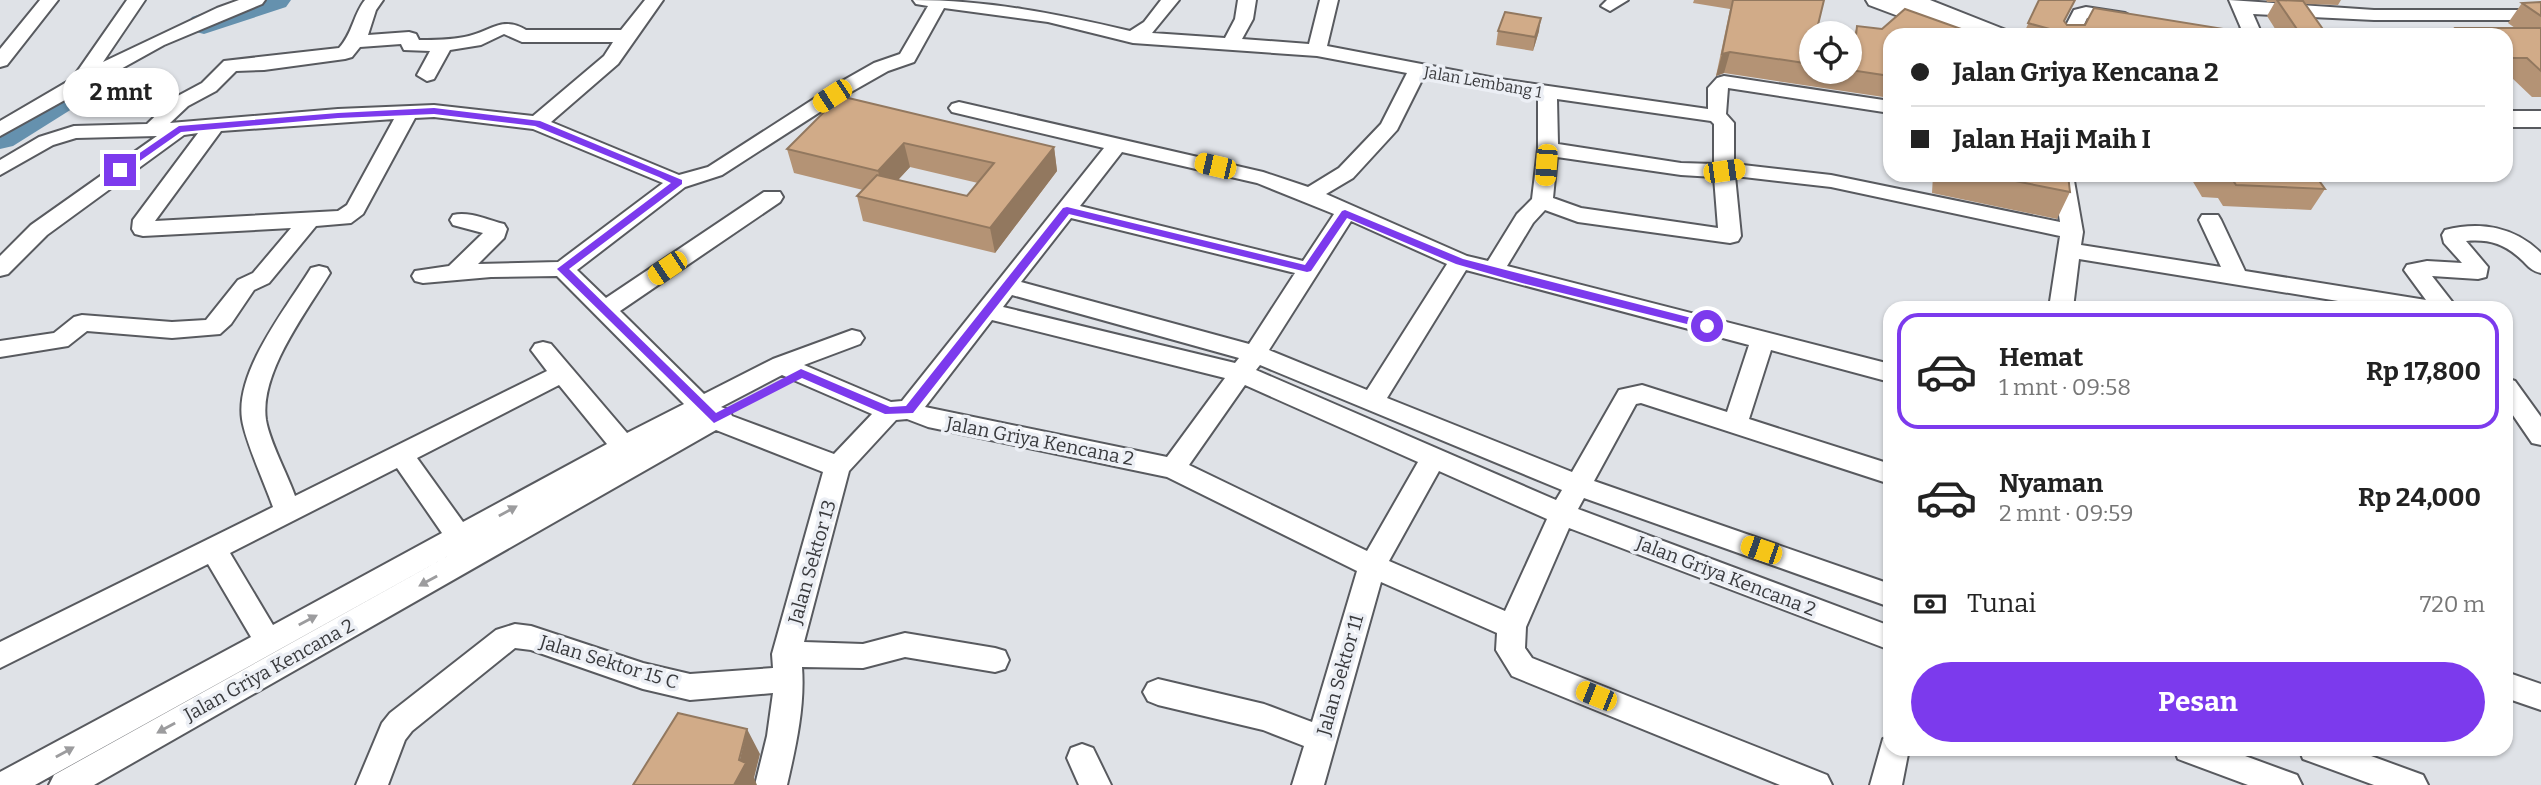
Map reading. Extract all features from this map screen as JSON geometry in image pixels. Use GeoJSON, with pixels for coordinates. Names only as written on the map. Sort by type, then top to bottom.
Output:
{"type":"FeatureCollection","features":[{"type":"Feature","properties":{"kind":"main road"},"geometry":{"type":"LineString","coordinates":[[1878,0],[1946,28]]}},
{"type":"Feature","properties":{"kind":"main road"},"geometry":{"type":"LineString","coordinates":[[1908,0],[1979,28]]}},
{"type":"Feature","properties":{"kind":"main road"},"geometry":{"type":"LineString","coordinates":[[2513,119],[2541,119]]}},
{"type":"Feature","properties":{"kind":"main road"},"geometry":{"type":"LineString","coordinates":[[2513,134],[2541,134]]}},
{"type":"Feature","properties":{"kind":"street"},"geometry":{"type":"LineString","coordinates":[[0,61],[49,0]]}},
{"type":"Feature","properties":{"kind":"street"},"geometry":{"type":"LineString","coordinates":[[79,83],[136,0]]}},
{"type":"Feature","properties":{"kind":"street"},"geometry":{"type":"LineString","coordinates":[[0,130],[79,83],[231,4],[256,0]]}},
{"type":"Feature","properties":{"kind":"street"},"geometry":{"type":"LineString","coordinates":[[152,130],[181,102],[209,87],[232,65],[264,64],[345,53],[355,42],[364,25],[366,9],[374,0]]}},
{"type":"Feature","properties":{"kind":"street"},"geometry":{"type":"LineString","coordinates":[[537,123],[611,60],[654,0]]}},
{"type":"Feature","properties":{"kind":"street"},"geometry":{"type":"LineString","coordinates":[[1048,17],[1059,0]]}},
{"type":"Feature","properties":{"kind":"street"},"geometry":{"type":"LineString","coordinates":[[1133,37],[1150,26],[1170,0]]}},
{"type":"Feature","properties":{"kind":"street"},"geometry":{"type":"LineString","coordinates":[[1231,43],[1244,19],[1247,0]]}},
{"type":"Feature","properties":{"kind":"street"},"geometry":{"type":"LineString","coordinates":[[1317,50],[1329,0]]}},
{"type":"Feature","properties":{"kind":"street"},"geometry":{"type":"LineString","coordinates":[[423,276],[563,269],[678,182],[702,177],[724,167],[844,88],[881,67],[907,58],[930,2]]}},
{"type":"Feature","properties":{"kind":"street","name":"Jalan Lembang 1"},"geometry":{"type":"LineString","coordinates":[[930,2],[1048,17],[1133,37],[1317,50],[1417,71],[1548,93],[1715,114]]}},
{"type":"Feature","properties":{"kind":"street"},"geometry":{"type":"LineString","coordinates":[[2250,28],[2240,4],[2374,15],[2541,15]]}},
{"type":"Feature","properties":{"kind":"street"},"geometry":{"type":"LineString","coordinates":[[2073,28],[2080,14],[2086,12],[2147,23]]}},
{"type":"Feature","properties":{"kind":"street"},"geometry":{"type":"LineString","coordinates":[[355,42],[409,38],[411,46],[443,46],[474,41],[501,27],[511,29],[522,36],[626,36]]}},
{"type":"Feature","properties":{"kind":"street"},"geometry":{"type":"LineString","coordinates":[[427,75],[443,46]]}},
{"type":"Feature","properties":{"kind":"street"},"geometry":{"type":"LineString","coordinates":[[1310,195],[1346,173],[1390,127],[1417,71]]}},
{"type":"Feature","properties":{"kind":"street"},"geometry":{"type":"LineString","coordinates":[[1542,201],[1578,215],[1730,236],[1724,171],[1724,123],[1715,114],[1718,112],[1718,88],[1724,82],[1883,106]]}},
{"type":"Feature","properties":{"kind":"street"},"geometry":{"type":"LineString","coordinates":[[1493,271],[1525,219],[1542,201],[1548,149],[1548,93]]}},
{"type":"Feature","properties":{"kind":"street"},"geometry":{"type":"LineString","coordinates":[[959,108],[1263,178],[1310,195],[1345,213],[1460,261],[1883,371]]}},
{"type":"Feature","properties":{"kind":"street"},"geometry":{"type":"LineString","coordinates":[[0,169],[60,135],[408,112],[454,112],[537,123],[678,182]]}},
{"type":"Feature","properties":{"kind":"street"},"geometry":{"type":"LineString","coordinates":[[215,125],[144,220],[143,229],[336,220],[355,209],[408,112]]}},
{"type":"Feature","properties":{"kind":"street"},"geometry":{"type":"LineString","coordinates":[[0,269],[39,230],[179,129]]}},
{"type":"Feature","properties":{"kind":"street"},"geometry":{"type":"LineString","coordinates":[[563,269],[709,413],[828,462],[836,468],[899,411],[988,311],[1118,144]]}},
{"type":"Feature","properties":{"kind":"street"},"geometry":{"type":"LineString","coordinates":[[1548,149],[1681,169],[1743,169],[1831,181],[2070,241],[2238,279],[2383,301]]}},
{"type":"Feature","properties":{"kind":"street"},"geometry":{"type":"LineString","coordinates":[[2062,301],[2070,241],[2064,182]]}},
{"type":"Feature","properties":{"kind":"street"},"geometry":{"type":"LineString","coordinates":[[604,311],[772,197]]}},
{"type":"Feature","properties":{"kind":"street"},"geometry":{"type":"LineString","coordinates":[[1067,210],[1307,269]]}},
{"type":"Feature","properties":{"kind":"street"},"geometry":{"type":"LineString","coordinates":[[1173,468],[1248,363],[1345,213]]}},
{"type":"Feature","properties":{"kind":"street"},"geometry":{"type":"LineString","coordinates":[[455,273],[496,233],[496,229],[461,220]]}},
{"type":"Feature","properties":{"kind":"street"},"geometry":{"type":"LineString","coordinates":[[2210,220],[2238,279]]}},
{"type":"Feature","properties":{"kind":"street"},"geometry":{"type":"LineString","coordinates":[[0,349],[60,340],[82,323],[172,330],[212,328],[223,318],[246,285],[261,278],[309,221]]}},
{"type":"Feature","properties":{"kind":"street"},"geometry":{"type":"LineString","coordinates":[[2439,301],[2415,270],[2478,272],[2477,267],[2452,238],[2453,235],[2495,234],[2510,238],[2541,265]]}},
{"type":"Feature","properties":{"kind":"street"},"geometry":{"type":"LineString","coordinates":[[1373,401],[1460,261]]}},
{"type":"Feature","properties":{"kind":"street"},"geometry":{"type":"LineString","coordinates":[[288,511],[254,420],[253,408],[272,352],[319,273]]}},
{"type":"Feature","properties":{"kind":"street","name":"Jalan Griya Kencana 2"},"geometry":{"type":"LineString","coordinates":[[1007,286],[1373,401],[1448,434],[1580,485],[1883,593]]}},
{"type":"Feature","properties":{"kind":"street","name":"Jalan Griya Kencana 2"},"geometry":{"type":"LineString","coordinates":[[988,311],[1248,363],[1433,459],[1562,514],[1883,635]]}},
{"type":"Feature","properties":{"kind":"street"},"geometry":{"type":"LineString","coordinates":[[791,369],[852,338]]}},
{"type":"Feature","properties":{"kind":"street"},"geometry":{"type":"LineString","coordinates":[[1735,425],[1763,339]]}},
{"type":"Feature","properties":{"kind":"street"},"geometry":{"type":"LineString","coordinates":[[542,350],[631,455]]}},
{"type":"Feature","properties":{"kind":"street","name":"Jalan Griya Kencana 2"},"geometry":{"type":"LineString","coordinates":[[65,785],[466,547],[791,369],[899,411],[1173,468],[1373,566],[1512,627]]}},
{"type":"Feature","properties":{"kind":"street"},"geometry":{"type":"LineString","coordinates":[[0,656],[563,373]]}},
{"type":"Feature","properties":{"kind":"street"},"geometry":{"type":"LineString","coordinates":[[1816,785],[1522,667],[1510,650],[1512,627],[1562,514],[1628,396],[1634,394],[1883,472]]}},
{"type":"Feature","properties":{"kind":"street"},"geometry":{"type":"LineString","coordinates":[[2513,397],[2541,436]]}},
{"type":"Feature","properties":{"kind":"street"},"geometry":{"type":"LineString","coordinates":[[401,454],[466,547]]}},
{"type":"Feature","properties":{"kind":"street"},"geometry":{"type":"LineString","coordinates":[[1373,566],[1433,459]]}},
{"type":"Feature","properties":{"kind":"street","name":"Jalan Sektor 13"},"geometry":{"type":"LineString","coordinates":[[771,785],[787,725],[788,666],[836,478],[836,468]]}},
{"type":"Feature","properties":{"kind":"street","name":"Jalan Griya Kencana 2"},"geometry":{"type":"LineString","coordinates":[[6,785],[268,641],[466,547]]}},
{"type":"Feature","properties":{"kind":"street","name":"Jalan Griya Kencana 2"},"geometry":{"type":"LineString","coordinates":[[213,548],[268,641]]}},
{"type":"Feature","properties":{"kind":"street","name":"Jalan Sektor 11"},"geometry":{"type":"LineString","coordinates":[[1308,785],[1373,566]]}},
{"type":"Feature","properties":{"kind":"street","name":"Jalan Sektor 15 C"},"geometry":{"type":"LineString","coordinates":[[372,785],[393,732],[401,722],[506,639],[515,636],[531,638],[643,676],[690,687],[788,666]]}},
{"type":"Feature","properties":{"kind":"street"},"geometry":{"type":"LineString","coordinates":[[788,666],[863,656],[905,645],[995,660]]}},
{"type":"Feature","properties":{"kind":"street"},"geometry":{"type":"LineString","coordinates":[[2513,687],[2541,697]]}},
{"type":"Feature","properties":{"kind":"street"},"geometry":{"type":"LineString","coordinates":[[1158,692],[1264,717],[1322,739]]}},
{"type":"Feature","properties":{"kind":"street"},"geometry":{"type":"LineString","coordinates":[[1744,756],[1775,785]]}},
{"type":"Feature","properties":{"kind":"street"},"geometry":{"type":"LineString","coordinates":[[1885,785],[1892,756]]}},
{"type":"Feature","properties":{"kind":"street"},"geometry":{"type":"LineString","coordinates":[[2208,756],[2286,785]]}},
{"type":"Feature","properties":{"kind":"street"},"geometry":{"type":"LineString","coordinates":[[2337,756],[2381,769],[2412,785]]}},
{"type":"Feature","properties":{"kind":"building"},"geometry":{"type":"Polygon","coordinates":[[[1733,0],[1824,0],[1819,21],[1799,21],[1799,62],[1730,52],[1722,54],[1733,0]]]}},
{"type":"Feature","properties":{"kind":"building"},"geometry":{"type":"Polygon","coordinates":[[[2039,0],[2075,0],[2064,21],[2067,25],[2085,25],[2094,8],[2218,28],[2046,28],[2028,23],[2039,0]]]}},
{"type":"Feature","properties":{"kind":"building"},"geometry":{"type":"Polygon","coordinates":[[[2277,0],[2303,1],[2322,28],[2296,28],[2277,0]]]}},
{"type":"Feature","properties":{"kind":"building"},"geometry":{"type":"Polygon","coordinates":[[[2541,2],[2541,16],[2522,3],[2541,2]]]}},
{"type":"Feature","properties":{"kind":"building"},"geometry":{"type":"Polygon","coordinates":[[[1905,9],[1958,28],[1883,28],[1905,9]]]}},
{"type":"Feature","properties":{"kind":"building"},"geometry":{"type":"Polygon","coordinates":[[[1505,12],[1541,18],[1535,37],[1498,31],[1505,12]]]}},
{"type":"Feature","properties":{"kind":"building"},"geometry":{"type":"Polygon","coordinates":[[[1862,27],[1883,28],[1883,75],[1862,72],[1862,27]]]}},
{"type":"Feature","properties":{"kind":"building"},"geometry":{"type":"Polygon","coordinates":[[[2513,28],[2541,28],[2541,71],[2527,58],[2513,58],[2513,28]]]}},
{"type":"Feature","properties":{"kind":"building"},"geometry":{"type":"Polygon","coordinates":[[[840,96],[1054,147],[990,228],[857,196],[877,175],[967,196],[994,163],[904,143],[878,171],[787,149],[840,96]]]}},
{"type":"Feature","properties":{"kind":"building"},"geometry":{"type":"Polygon","coordinates":[[[2020,182],[2069,182],[2070,192],[2020,182]]]}},
{"type":"Feature","properties":{"kind":"building"},"geometry":{"type":"Polygon","coordinates":[[[2234,182],[2320,182],[2325,189],[2236,185],[2234,182]]]}},
{"type":"Feature","properties":{"kind":"building"},"geometry":{"type":"Polygon","coordinates":[[[678,713],[747,729],[739,760],[746,763],[734,785],[633,785],[678,713]]]}},
{"type":"Feature","properties":{"kind":"waterway"},"geometry":{"type":"LineString","coordinates":[[204,24],[274,0]]}},
{"type":"Feature","properties":{"kind":"waterway"},"geometry":{"type":"LineString","coordinates":[[0,138],[78,89]]}},
{"type":"Feature","properties":{"kind":"route"},"geometry":{"type":"LineString","coordinates":[[120,170],[179,129],[338,115],[434,111],[537,123],[662,175],[678,182],[574,258],[563,269],[704,406],[714,419],[801,373],[889,411],[909,410],[1067,210],[1307,269],[1345,213],[1460,261],[1522,280],[1707,326]]}}]}
